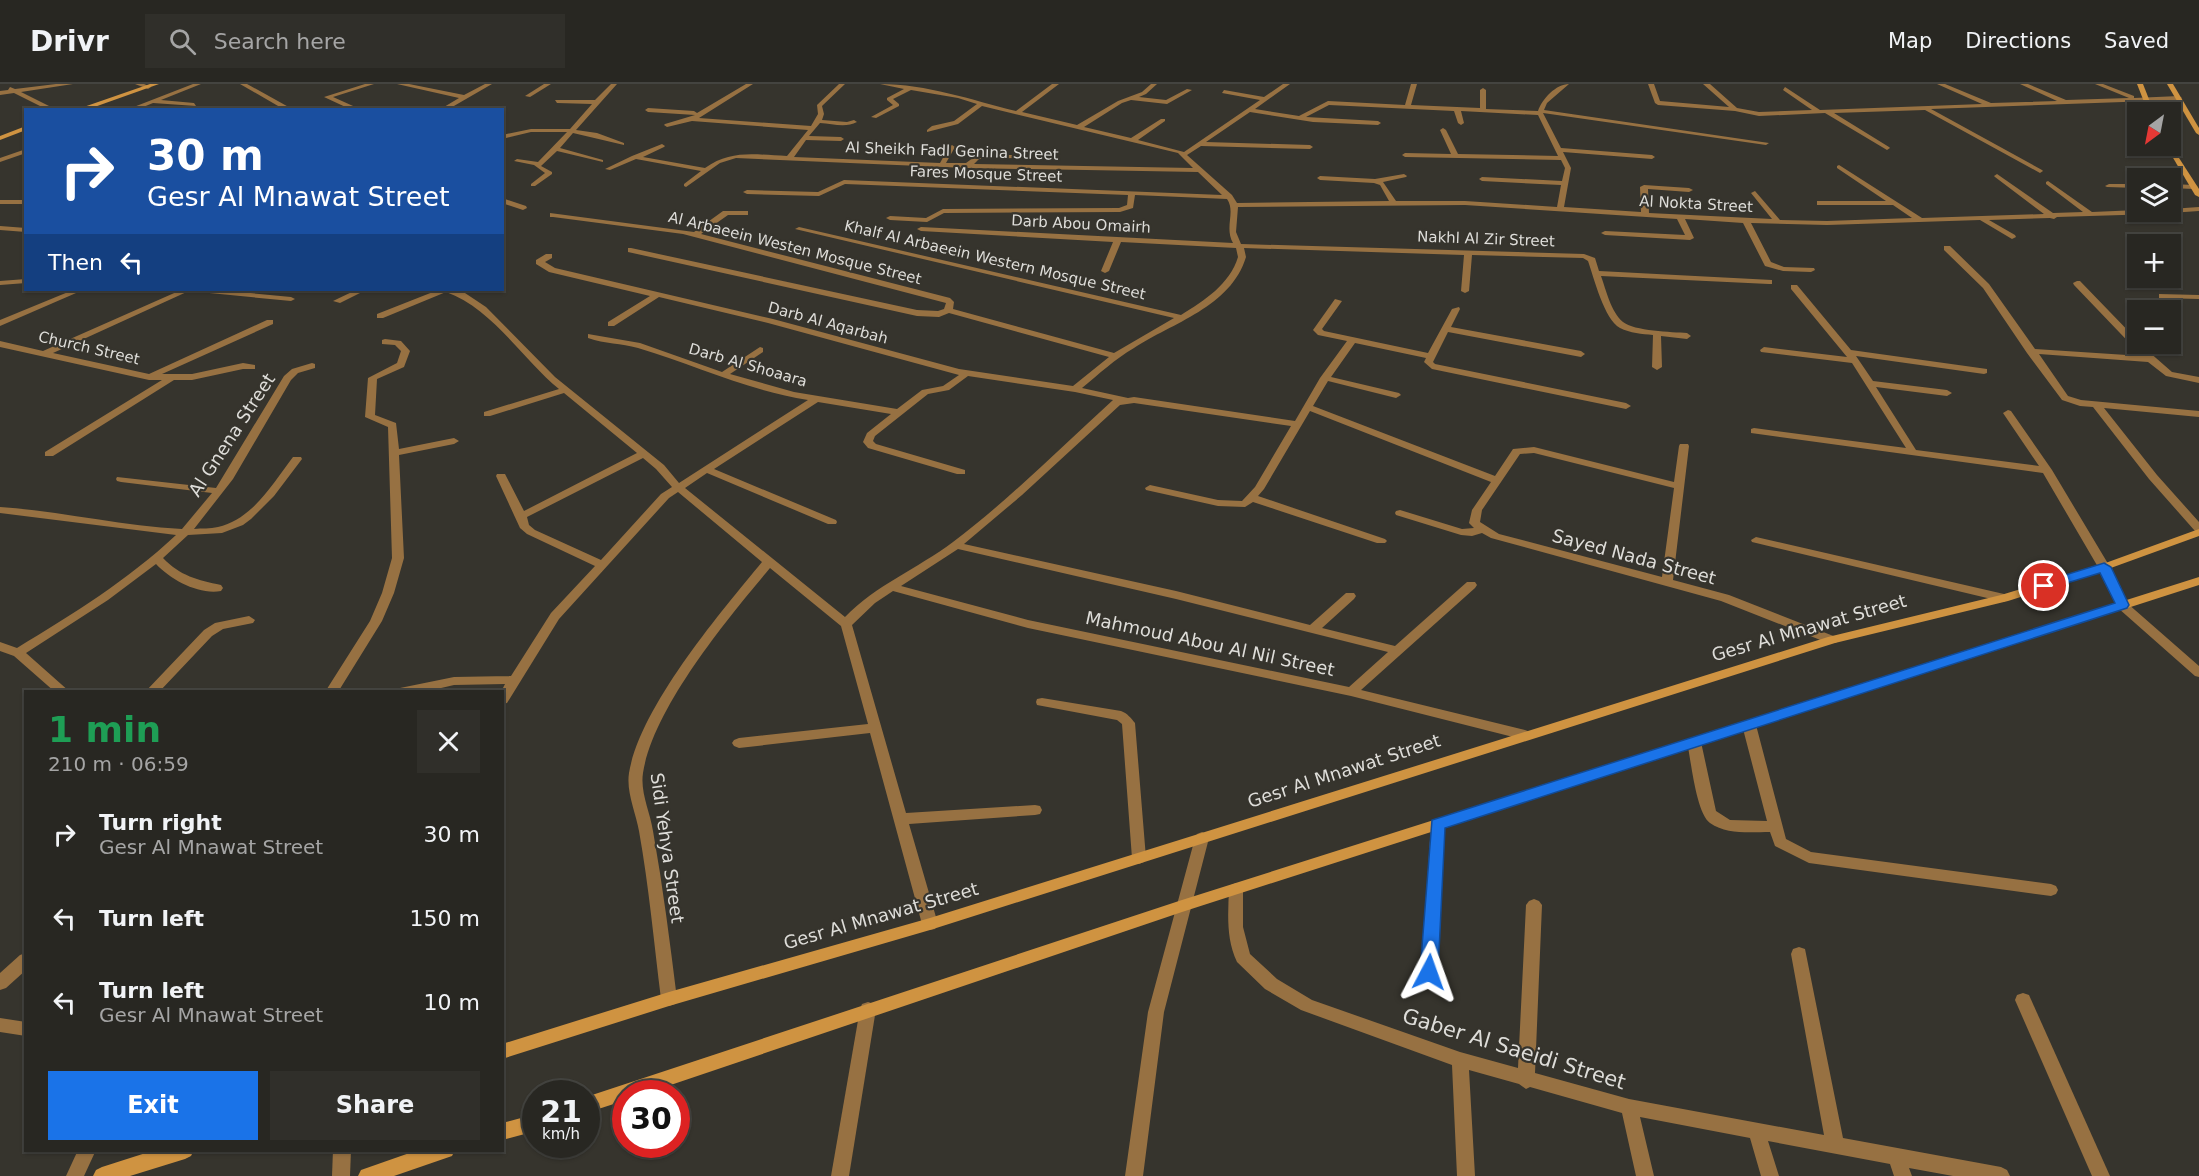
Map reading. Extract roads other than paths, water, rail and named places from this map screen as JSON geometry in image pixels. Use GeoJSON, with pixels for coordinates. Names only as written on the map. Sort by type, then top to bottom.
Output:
{"type":"FeatureCollection","features":[{"type":"Feature","properties":{"kind":"street"},"geometry":{"type":"LineString","coordinates":[[0,91],[70,84]]}},
{"type":"Feature","properties":{"kind":"street"},"geometry":{"type":"LineString","coordinates":[[138,84],[148,87]]}},
{"type":"Feature","properties":{"kind":"street"},"geometry":{"type":"LineString","coordinates":[[84,108],[156,84]]}},
{"type":"Feature","properties":{"kind":"street"},"geometry":{"type":"LineString","coordinates":[[133,108],[198,84]]}},
{"type":"Feature","properties":{"kind":"street"},"geometry":{"type":"LineString","coordinates":[[243,84],[287,108]]}},
{"type":"Feature","properties":{"kind":"street"},"geometry":{"type":"LineString","coordinates":[[354,108],[327,97],[371,84]]}},
{"type":"Feature","properties":{"kind":"street"},"geometry":{"type":"LineString","coordinates":[[400,84],[462,99]]}},
{"type":"Feature","properties":{"kind":"street"},"geometry":{"type":"LineString","coordinates":[[446,108],[489,84]]}},
{"type":"Feature","properties":{"kind":"street"},"geometry":{"type":"LineString","coordinates":[[528,96],[548,84]]}},
{"type":"Feature","properties":{"kind":"street"},"geometry":{"type":"LineString","coordinates":[[538,164],[557,148],[568,132],[614,84]]}},
{"type":"Feature","properties":{"kind":"street"},"geometry":{"type":"LineString","coordinates":[[692,119],[750,84]]}},
{"type":"Feature","properties":{"kind":"street"},"geometry":{"type":"LineString","coordinates":[[789,158],[810,128],[818,121],[821,114],[819,106],[842,84]]}},
{"type":"Feature","properties":{"kind":"street"},"geometry":{"type":"LineString","coordinates":[[883,84],[932,87],[973,98],[981,104],[1185,154],[1232,201],[1232,232],[1239,246],[1242,261],[1216,294],[1185,318],[1115,356],[1075,389]]}},
{"type":"Feature","properties":{"kind":"street"},"geometry":{"type":"LineString","coordinates":[[1018,112],[1056,84]]}},
{"type":"Feature","properties":{"kind":"street"},"geometry":{"type":"LineString","coordinates":[[1078,127],[1130,98],[1141,95],[1155,84]]}},
{"type":"Feature","properties":{"kind":"street"},"geometry":{"type":"LineString","coordinates":[[1185,154],[1287,84]]}},
{"type":"Feature","properties":{"kind":"street"},"geometry":{"type":"LineString","coordinates":[[1407,107],[1414,84]]}},
{"type":"Feature","properties":{"kind":"street"},"geometry":{"type":"LineString","coordinates":[[1560,209],[1568,168],[1540,112],[1544,102],[1566,84]]}},
{"type":"Feature","properties":{"kind":"street"},"geometry":{"type":"LineString","coordinates":[[1651,84],[1658,103],[1735,109],[1760,114],[2179,98]]}},
{"type":"Feature","properties":{"kind":"street"},"geometry":{"type":"LineString","coordinates":[[1706,84],[1735,109]]}},
{"type":"Feature","properties":{"kind":"street"},"geometry":{"type":"LineString","coordinates":[[1940,84],[1994,106]]}},
{"type":"Feature","properties":{"kind":"street"},"geometry":{"type":"LineString","coordinates":[[2023,84],[2066,102]]}},
{"type":"Feature","properties":{"kind":"street"},"geometry":{"type":"LineString","coordinates":[[2098,84],[2136,99]]}},
{"type":"Feature","properties":{"kind":"street"},"geometry":{"type":"LineString","coordinates":[[2140,84],[2148,102]]}},
{"type":"Feature","properties":{"kind":"street"},"geometry":{"type":"LineString","coordinates":[[2170,84],[2199,133]]}},
{"type":"Feature","properties":{"kind":"street"},"geometry":{"type":"LineString","coordinates":[[874,117],[897,105],[889,99],[911,87]]}},
{"type":"Feature","properties":{"kind":"street"},"geometry":{"type":"LineString","coordinates":[[1785,89],[1887,148]]}},
{"type":"Feature","properties":{"kind":"street"},"geometry":{"type":"LineString","coordinates":[[14,90],[18,95],[49,108]]}},
{"type":"Feature","properties":{"kind":"street"},"geometry":{"type":"LineString","coordinates":[[1130,98],[1167,102],[1189,90]]}},
{"type":"Feature","properties":{"kind":"street"},"geometry":{"type":"LineString","coordinates":[[1483,110],[1484,90]]}},
{"type":"Feature","properties":{"kind":"street"},"geometry":{"type":"LineString","coordinates":[[1224,92],[1265,99]]}},
{"type":"Feature","properties":{"kind":"street"},"geometry":{"type":"LineString","coordinates":[[461,108],[462,99]]}},
{"type":"Feature","properties":{"kind":"street"},"geometry":{"type":"LineString","coordinates":[[148,101],[194,105]]}},
{"type":"Feature","properties":{"kind":"street"},"geometry":{"type":"LineString","coordinates":[[557,101],[596,102]]}},
{"type":"Feature","properties":{"kind":"street"},"geometry":{"type":"LineString","coordinates":[[1300,118],[1328,103],[1540,112],[1766,142]]}},
{"type":"Feature","properties":{"kind":"street"},"geometry":{"type":"LineString","coordinates":[[929,131],[934,127],[956,123],[981,104]]}},
{"type":"Feature","properties":{"kind":"street"},"geometry":{"type":"LineString","coordinates":[[1456,109],[1461,123]]}},
{"type":"Feature","properties":{"kind":"street"},"geometry":{"type":"LineString","coordinates":[[1927,109],[2040,171]]}},
{"type":"Feature","properties":{"kind":"street"},"geometry":{"type":"LineString","coordinates":[[648,110],[701,114]]}},
{"type":"Feature","properties":{"kind":"street"},"geometry":{"type":"LineString","coordinates":[[1249,110],[1300,118],[1378,123]]}},
{"type":"Feature","properties":{"kind":"street"},"geometry":{"type":"LineString","coordinates":[[667,124],[692,119],[810,128]]}},
{"type":"Feature","properties":{"kind":"street"},"geometry":{"type":"LineString","coordinates":[[1133,140],[1163,120]]}},
{"type":"Feature","properties":{"kind":"street"},"geometry":{"type":"LineString","coordinates":[[818,121],[847,124],[854,122]]}},
{"type":"Feature","properties":{"kind":"street"},"geometry":{"type":"LineString","coordinates":[[0,138],[24,129]]}},
{"type":"Feature","properties":{"kind":"street"},"geometry":{"type":"LineString","coordinates":[[1443,130],[1456,157]]}},
{"type":"Feature","properties":{"kind":"street"},"geometry":{"type":"LineString","coordinates":[[504,136],[525,131],[568,132],[592,134],[622,144]]}},
{"type":"Feature","properties":{"kind":"street"},"geometry":{"type":"LineString","coordinates":[[803,138],[841,139]]}},
{"type":"Feature","properties":{"kind":"street"},"geometry":{"type":"LineString","coordinates":[[1200,144],[1310,147]]}},
{"type":"Feature","properties":{"kind":"street"},"geometry":{"type":"LineString","coordinates":[[608,169],[662,146]]}},
{"type":"Feature","properties":{"kind":"street"},"geometry":{"type":"LineString","coordinates":[[942,165],[952,147]]}},
{"type":"Feature","properties":{"kind":"street"},"geometry":{"type":"LineString","coordinates":[[557,148],[601,161]]}},
{"type":"Feature","properties":{"kind":"street"},"geometry":{"type":"LineString","coordinates":[[727,149],[735,156]]}},
{"type":"Feature","properties":{"kind":"street"},"geometry":{"type":"LineString","coordinates":[[1559,150],[1652,156]]}},
{"type":"Feature","properties":{"kind":"street"},"geometry":{"type":"LineString","coordinates":[[0,160],[24,152]]}},
{"type":"Feature","properties":{"kind":"street"},"geometry":{"type":"LineString","coordinates":[[1405,155],[1564,158]]}},
{"type":"Feature","properties":{"kind":"street"},"geometry":{"type":"LineString","coordinates":[[12,156],[24,157]]}},
{"type":"Feature","properties":{"kind":"street","name":"Al Sheikh Fadl Genina Street"},"geometry":{"type":"LineString","coordinates":[[686,185],[705,170],[735,156],[967,166],[1201,170]]}},
{"type":"Feature","properties":{"kind":"street"},"geometry":{"type":"LineString","coordinates":[[2175,156],[2199,195]]}},
{"type":"Feature","properties":{"kind":"street"},"geometry":{"type":"LineString","coordinates":[[634,157],[661,164],[705,170]]}},
{"type":"Feature","properties":{"kind":"street"},"geometry":{"type":"LineString","coordinates":[[967,166],[977,157],[1012,157]]}},
{"type":"Feature","properties":{"kind":"street"},"geometry":{"type":"LineString","coordinates":[[517,161],[538,164],[540,168],[550,173],[533,184]]}},
{"type":"Feature","properties":{"kind":"street"},"geometry":{"type":"LineString","coordinates":[[1839,167],[1922,221]]}},
{"type":"Feature","properties":{"kind":"street"},"geometry":{"type":"LineString","coordinates":[[1320,178],[1375,181],[1404,176]]}},
{"type":"Feature","properties":{"kind":"street"},"geometry":{"type":"LineString","coordinates":[[1997,176],[2054,217]]}},
{"type":"Feature","properties":{"kind":"street"},"geometry":{"type":"LineString","coordinates":[[1482,179],[1564,183]]}},
{"type":"Feature","properties":{"kind":"street"},"geometry":{"type":"LineString","coordinates":[[1375,181],[1383,184],[1394,204]]}},
{"type":"Feature","properties":{"kind":"street","name":"Fares Mosque Street"},"geometry":{"type":"LineString","coordinates":[[747,192],[819,194],[844,182],[1132,193],[1232,201]]}},
{"type":"Feature","properties":{"kind":"street"},"geometry":{"type":"LineString","coordinates":[[2048,183],[2092,215]]}},
{"type":"Feature","properties":{"kind":"street"},"geometry":{"type":"LineString","coordinates":[[2109,186],[2127,186]]}},
{"type":"Feature","properties":{"kind":"street"},"geometry":{"type":"LineString","coordinates":[[2181,186],[2194,187]]}},
{"type":"Feature","properties":{"kind":"street"},"geometry":{"type":"LineString","coordinates":[[1645,215],[1644,187],[1689,190]]}},
{"type":"Feature","properties":{"kind":"street"},"geometry":{"type":"LineString","coordinates":[[890,218],[927,220],[943,211],[1120,210],[1130,206],[1132,193]]}},
{"type":"Feature","properties":{"kind":"street"},"geometry":{"type":"LineString","coordinates":[[1755,193],[1777,221]]}},
{"type":"Feature","properties":{"kind":"street"},"geometry":{"type":"LineString","coordinates":[[504,201],[523,208]]}},
{"type":"Feature","properties":{"kind":"street","name":"Al Nokta Street"},"geometry":{"type":"LineString","coordinates":[[1232,201],[1394,204],[1455,202],[1746,221],[1922,221],[2127,213]]}},
{"type":"Feature","properties":{"kind":"street"},"geometry":{"type":"LineString","coordinates":[[0,202],[24,202]]}},
{"type":"Feature","properties":{"kind":"street"},"geometry":{"type":"LineString","coordinates":[[1820,203],[1894,203]]}},
{"type":"Feature","properties":{"kind":"street"},"geometry":{"type":"LineString","coordinates":[[2181,210],[2199,209]]}},
{"type":"Feature","properties":{"kind":"street"},"geometry":{"type":"LineString","coordinates":[[695,235],[726,213],[745,213]]}},
{"type":"Feature","properties":{"kind":"street"},"geometry":{"type":"LineString","coordinates":[[1619,213],[1630,235]]}},
{"type":"Feature","properties":{"kind":"street","name":"Al Arbaeein Westen Mosque Street"},"geometry":{"type":"LineString","coordinates":[[553,215],[695,235],[947,300],[950,302],[948,310]]}},
{"type":"Feature","properties":{"kind":"street"},"geometry":{"type":"LineString","coordinates":[[1605,233],[1690,238],[1680,217]]}},
{"type":"Feature","properties":{"kind":"street"},"geometry":{"type":"LineString","coordinates":[[1983,219],[2012,237]]}},
{"type":"Feature","properties":{"kind":"street"},"geometry":{"type":"LineString","coordinates":[[1746,221],[1768,264],[1783,269],[1811,270]]}},
{"type":"Feature","properties":{"kind":"street"},"geometry":{"type":"LineString","coordinates":[[0,228],[24,230]]}},
{"type":"Feature","properties":{"kind":"street","name":"Khalf Al Arbaeein Western Mosque Street"},"geometry":{"type":"LineString","coordinates":[[799,229],[1185,318]]}},
{"type":"Feature","properties":{"kind":"street","name":"Darb Abou Omairh"},"geometry":{"type":"LineString","coordinates":[[921,229],[1239,246]]}},
{"type":"Feature","properties":{"kind":"street"},"geometry":{"type":"LineString","coordinates":[[1105,271],[1118,239]]}},
{"type":"Feature","properties":{"kind":"street","name":"Nakhl Al Zir Street"},"geometry":{"type":"LineString","coordinates":[[1239,246],[1584,256],[1590,258],[1620,323],[1632,329],[1687,336]]}},
{"type":"Feature","properties":{"kind":"street"},"geometry":{"type":"LineString","coordinates":[[1947,248],[1986,286],[2065,398],[2096,404],[2199,414]]}},
{"type":"Feature","properties":{"kind":"street","name":"Al Arbaeein Westen Mosque Street"},"geometry":{"type":"LineString","coordinates":[[631,250],[917,313],[939,314],[948,310],[1115,356]]}},
{"type":"Feature","properties":{"kind":"street"},"geometry":{"type":"LineString","coordinates":[[1465,291],[1468,252]]}},
{"type":"Feature","properties":{"kind":"street","name":"Darb Al Aqarbah"},"geometry":{"type":"LineString","coordinates":[[549,256],[539,262],[552,270],[770,321],[967,374],[1075,389],[1125,400],[1296,424]]}},
{"type":"Feature","properties":{"kind":"street"},"geometry":{"type":"LineString","coordinates":[[1596,273],[1769,282]]}},
{"type":"Feature","properties":{"kind":"street"},"geometry":{"type":"LineString","coordinates":[[0,283],[24,281]]}},
{"type":"Feature","properties":{"kind":"street"},"geometry":{"type":"LineString","coordinates":[[2076,284],[2150,359],[2169,374],[2199,380]]}},
{"type":"Feature","properties":{"kind":"street"},"geometry":{"type":"LineString","coordinates":[[1794,287],[1872,384],[1913,452]]}},
{"type":"Feature","properties":{"kind":"street"},"geometry":{"type":"LineString","coordinates":[[0,322],[77,291]]}},
{"type":"Feature","properties":{"kind":"street"},"geometry":{"type":"LineString","coordinates":[[46,353],[185,291]]}},
{"type":"Feature","properties":{"kind":"street"},"geometry":{"type":"LineString","coordinates":[[209,291],[291,299]]}},
{"type":"Feature","properties":{"kind":"street"},"geometry":{"type":"LineString","coordinates":[[337,301],[360,291]]}},
{"type":"Feature","properties":{"kind":"street"},"geometry":{"type":"LineString","coordinates":[[380,316],[443,291]]}},
{"type":"Feature","properties":{"kind":"street"},"geometry":{"type":"LineString","coordinates":[[449,291],[462,295],[483,309],[565,390],[660,467],[676,486],[846,624],[930,924]]}},
{"type":"Feature","properties":{"kind":"street"},"geometry":{"type":"LineString","coordinates":[[611,324],[657,295]]}},
{"type":"Feature","properties":{"kind":"street"},"geometry":{"type":"LineString","coordinates":[[2162,296],[2199,297]]}},
{"type":"Feature","properties":{"kind":"street"},"geometry":{"type":"LineString","coordinates":[[1338,301],[1317,330],[1321,333],[1431,356]]}},
{"type":"Feature","properties":{"kind":"street"},"geometry":{"type":"LineString","coordinates":[[1456,309],[1428,362],[1441,368],[1626,406]]}},
{"type":"Feature","properties":{"kind":"street"},"geometry":{"type":"LineString","coordinates":[[149,377],[270,322]]}},
{"type":"Feature","properties":{"kind":"street"},"geometry":{"type":"LineString","coordinates":[[1445,329],[1581,354]]}},
{"type":"Feature","properties":{"kind":"street"},"geometry":{"type":"LineString","coordinates":[[1657,332],[1657,367]]}},
{"type":"Feature","properties":{"kind":"street","name":"Darb Al Shoaara"},"geometry":{"type":"LineString","coordinates":[[591,336],[604,341],[637,345],[723,375],[793,395],[899,412]]}},
{"type":"Feature","properties":{"kind":"street"},"geometry":{"type":"LineString","coordinates":[[1150,488],[1233,504],[1245,504],[1252,498],[1325,378],[1352,340]]}},
{"type":"Feature","properties":{"kind":"street"},"geometry":{"type":"LineString","coordinates":[[332,690],[376,621],[388,593],[398,558],[393,425],[370,417],[374,378],[401,365],[406,351],[398,344],[385,342]]}},
{"type":"Feature","properties":{"kind":"street","name":"Church Street"},"geometry":{"type":"LineString","coordinates":[[0,344],[149,377],[192,377],[243,366],[252,367]]}},
{"type":"Feature","properties":{"kind":"street"},"geometry":{"type":"LineString","coordinates":[[723,375],[760,350]]}},
{"type":"Feature","properties":{"kind":"street"},"geometry":{"type":"LineString","coordinates":[[1764,350],[1984,371]]}},
{"type":"Feature","properties":{"kind":"street"},"geometry":{"type":"LineString","coordinates":[[2030,351],[2150,359]]}},
{"type":"Feature","properties":{"kind":"street","name":"Al Gnena Street"},"geometry":{"type":"LineString","coordinates":[[18,653],[111,594],[186,532],[218,492],[287,378],[295,371],[312,366]]}},
{"type":"Feature","properties":{"kind":"street"},"geometry":{"type":"LineString","coordinates":[[961,472],[872,446],[868,442],[870,435],[925,392],[946,388],[967,374]]}},
{"type":"Feature","properties":{"kind":"street","name":"Church Street"},"geometry":{"type":"LineString","coordinates":[[49,454],[171,378]]}},
{"type":"Feature","properties":{"kind":"street"},"geometry":{"type":"LineString","coordinates":[[1325,378],[1396,395]]}},
{"type":"Feature","properties":{"kind":"street"},"geometry":{"type":"LineString","coordinates":[[1872,384],[1947,393]]}},
{"type":"Feature","properties":{"kind":"street"},"geometry":{"type":"LineString","coordinates":[[487,414],[565,390]]}},
{"type":"Feature","properties":{"kind":"street"},"geometry":{"type":"LineString","coordinates":[[504,697],[555,616],[676,486],[816,399]]}},
{"type":"Feature","properties":{"kind":"street"},"geometry":{"type":"LineString","coordinates":[[846,624],[855,612],[889,586],[956,545],[1117,402],[1125,400]]}},
{"type":"Feature","properties":{"kind":"street"},"geometry":{"type":"LineString","coordinates":[[2096,404],[2153,477],[2199,530]]}},
{"type":"Feature","properties":{"kind":"street"},"geometry":{"type":"LineString","coordinates":[[1307,407],[1495,480]]}},
{"type":"Feature","properties":{"kind":"street"},"geometry":{"type":"LineString","coordinates":[[2008,413],[2047,470],[2104,567],[2122,605],[2199,673]]}},
{"type":"Feature","properties":{"kind":"street"},"geometry":{"type":"LineString","coordinates":[[1754,431],[2047,470]]}},
{"type":"Feature","properties":{"kind":"street"},"geometry":{"type":"LineString","coordinates":[[394,453],[454,441]]}},
{"type":"Feature","properties":{"kind":"street"},"geometry":{"type":"LineString","coordinates":[[1667,582],[1684,446]]}},
{"type":"Feature","properties":{"kind":"street"},"geometry":{"type":"LineString","coordinates":[[1482,530],[1474,523],[1473,518],[1495,480],[1517,451],[1526,450],[1679,486]]}},
{"type":"Feature","properties":{"kind":"street"},"geometry":{"type":"LineString","coordinates":[[521,516],[644,454]]}},
{"type":"Feature","properties":{"kind":"street"},"geometry":{"type":"LineString","coordinates":[[0,510],[186,532],[218,532],[241,522],[258,507],[297,459]]}},
{"type":"Feature","properties":{"kind":"street"},"geometry":{"type":"LineString","coordinates":[[706,469],[832,522]]}},
{"type":"Feature","properties":{"kind":"street"},"geometry":{"type":"LineString","coordinates":[[501,476],[525,526],[531,532],[601,564]]}},
{"type":"Feature","properties":{"kind":"street"},"geometry":{"type":"LineString","coordinates":[[121,479],[218,492]]}},
{"type":"Feature","properties":{"kind":"street"},"geometry":{"type":"LineString","coordinates":[[1252,498],[1381,541]]}},
{"type":"Feature","properties":{"kind":"street","name":"Sayed Nada Street"},"geometry":{"type":"LineString","coordinates":[[1400,513],[1461,532],[1472,533],[1482,530],[1495,536],[1742,604],[1832,640]]}},
{"type":"Feature","properties":{"kind":"street","name":"Gesr Al Mnawat Street"},"geometry":{"type":"LineString","coordinates":[[504,1051],[669,999],[930,924],[1832,640],[2004,598],[2104,567],[2199,530]]}},
{"type":"Feature","properties":{"kind":"street"},"geometry":{"type":"LineString","coordinates":[[1756,540],[2004,598]]}},
{"type":"Feature","properties":{"kind":"street"},"geometry":{"type":"LineString","coordinates":[[956,545],[1396,650]]}},
{"type":"Feature","properties":{"kind":"street"},"geometry":{"type":"LineString","coordinates":[[157,558],[168,571],[181,579],[196,585],[218,588]]}},
{"type":"Feature","properties":{"kind":"street","name":"Sidi Yehya Street"},"geometry":{"type":"LineString","coordinates":[[669,999],[646,830],[635,775],[641,751],[682,677],[737,599],[769,561]]}},
{"type":"Feature","properties":{"kind":"street"},"geometry":{"type":"LineString","coordinates":[[600,1100],[1182,906],[2199,581]]}},
{"type":"Feature","properties":{"kind":"street"},"geometry":{"type":"LineString","coordinates":[[1351,692],[1471,585]]}},
{"type":"Feature","properties":{"kind":"street","name":"Mahmoud Abou Al Nil Street"},"geometry":{"type":"LineString","coordinates":[[889,586],[1028,624],[1351,692],[1525,735]]}},
{"type":"Feature","properties":{"kind":"street"},"geometry":{"type":"LineString","coordinates":[[1313,629],[1350,596]]}},
{"type":"Feature","properties":{"kind":"street"},"geometry":{"type":"LineString","coordinates":[[154,690],[208,633],[232,622],[249,620]]}},
{"type":"Feature","properties":{"kind":"street"},"geometry":{"type":"LineString","coordinates":[[0,646],[18,653],[62,690]]}},
{"type":"Feature","properties":{"kind":"street"},"geometry":{"type":"LineString","coordinates":[[426,688],[514,680]]}},
{"type":"Feature","properties":{"kind":"street"},"geometry":{"type":"LineString","coordinates":[[1042,702],[1121,716],[1128,723],[1139,858]]}},
{"type":"Feature","properties":{"kind":"street"},"geometry":{"type":"LineString","coordinates":[[1749,724],[1780,842],[1809,857],[2051,890]]}},
{"type":"Feature","properties":{"kind":"street"},"geometry":{"type":"LineString","coordinates":[[740,743],[875,728]]}},
{"type":"Feature","properties":{"kind":"street"},"geometry":{"type":"LineString","coordinates":[[1694,742],[1709,813],[1714,820],[1723,824],[1776,827]]}},
{"type":"Feature","properties":{"kind":"street"},"geometry":{"type":"LineString","coordinates":[[901,819],[1035,810]]}},
{"type":"Feature","properties":{"kind":"street"},"geometry":{"type":"LineString","coordinates":[[1429,972],[1437,825]]}},
{"type":"Feature","properties":{"kind":"street"},"geometry":{"type":"LineString","coordinates":[[1134,1176],[1156,1012],[1182,906],[1202,838]]}},
{"type":"Feature","properties":{"kind":"street","name":"Gaber Al Saeidi Street"},"geometry":{"type":"LineString","coordinates":[[1236,889],[1235,927],[1243,957],[1271,984],[1307,1005],[1526,1081],[1629,1107],[2001,1176]]}},
{"type":"Feature","properties":{"kind":"street"},"geometry":{"type":"LineString","coordinates":[[1526,1081],[1534,905]]}},
{"type":"Feature","properties":{"kind":"street"},"geometry":{"type":"LineString","coordinates":[[1799,954],[1835,1144]]}},
{"type":"Feature","properties":{"kind":"street"},"geometry":{"type":"LineString","coordinates":[[0,983],[24,962]]}},
{"type":"Feature","properties":{"kind":"street"},"geometry":{"type":"LineString","coordinates":[[2023,1000],[2101,1176]]}},
{"type":"Feature","properties":{"kind":"street"},"geometry":{"type":"LineString","coordinates":[[840,1176],[868,1009]]}},
{"type":"Feature","properties":{"kind":"street"},"geometry":{"type":"LineString","coordinates":[[0,1026],[24,1029]]}},
{"type":"Feature","properties":{"kind":"street"},"geometry":{"type":"LineString","coordinates":[[1460,1060],[1466,1176]]}},
{"type":"Feature","properties":{"kind":"street"},"geometry":{"type":"LineString","coordinates":[[1629,1107],[1645,1176]]}},
{"type":"Feature","properties":{"kind":"street"},"geometry":{"type":"LineString","coordinates":[[504,1131],[522,1126]]}},
{"type":"Feature","properties":{"kind":"street"},"geometry":{"type":"LineString","coordinates":[[1756,1130],[1770,1176]]}},
{"type":"Feature","properties":{"kind":"street"},"geometry":{"type":"LineString","coordinates":[[75,1176],[86,1152]]}},
{"type":"Feature","properties":{"kind":"street"},"geometry":{"type":"LineString","coordinates":[[102,1176],[179,1152]]}},
{"type":"Feature","properties":{"kind":"street"},"geometry":{"type":"LineString","coordinates":[[341,1176],[342,1152]]}},
{"type":"Feature","properties":{"kind":"street"},"geometry":{"type":"LineString","coordinates":[[367,1176],[440,1152]]}},
{"type":"Feature","properties":{"kind":"street"},"geometry":{"type":"LineString","coordinates":[[1896,1156],[1903,1176]]}}]}
